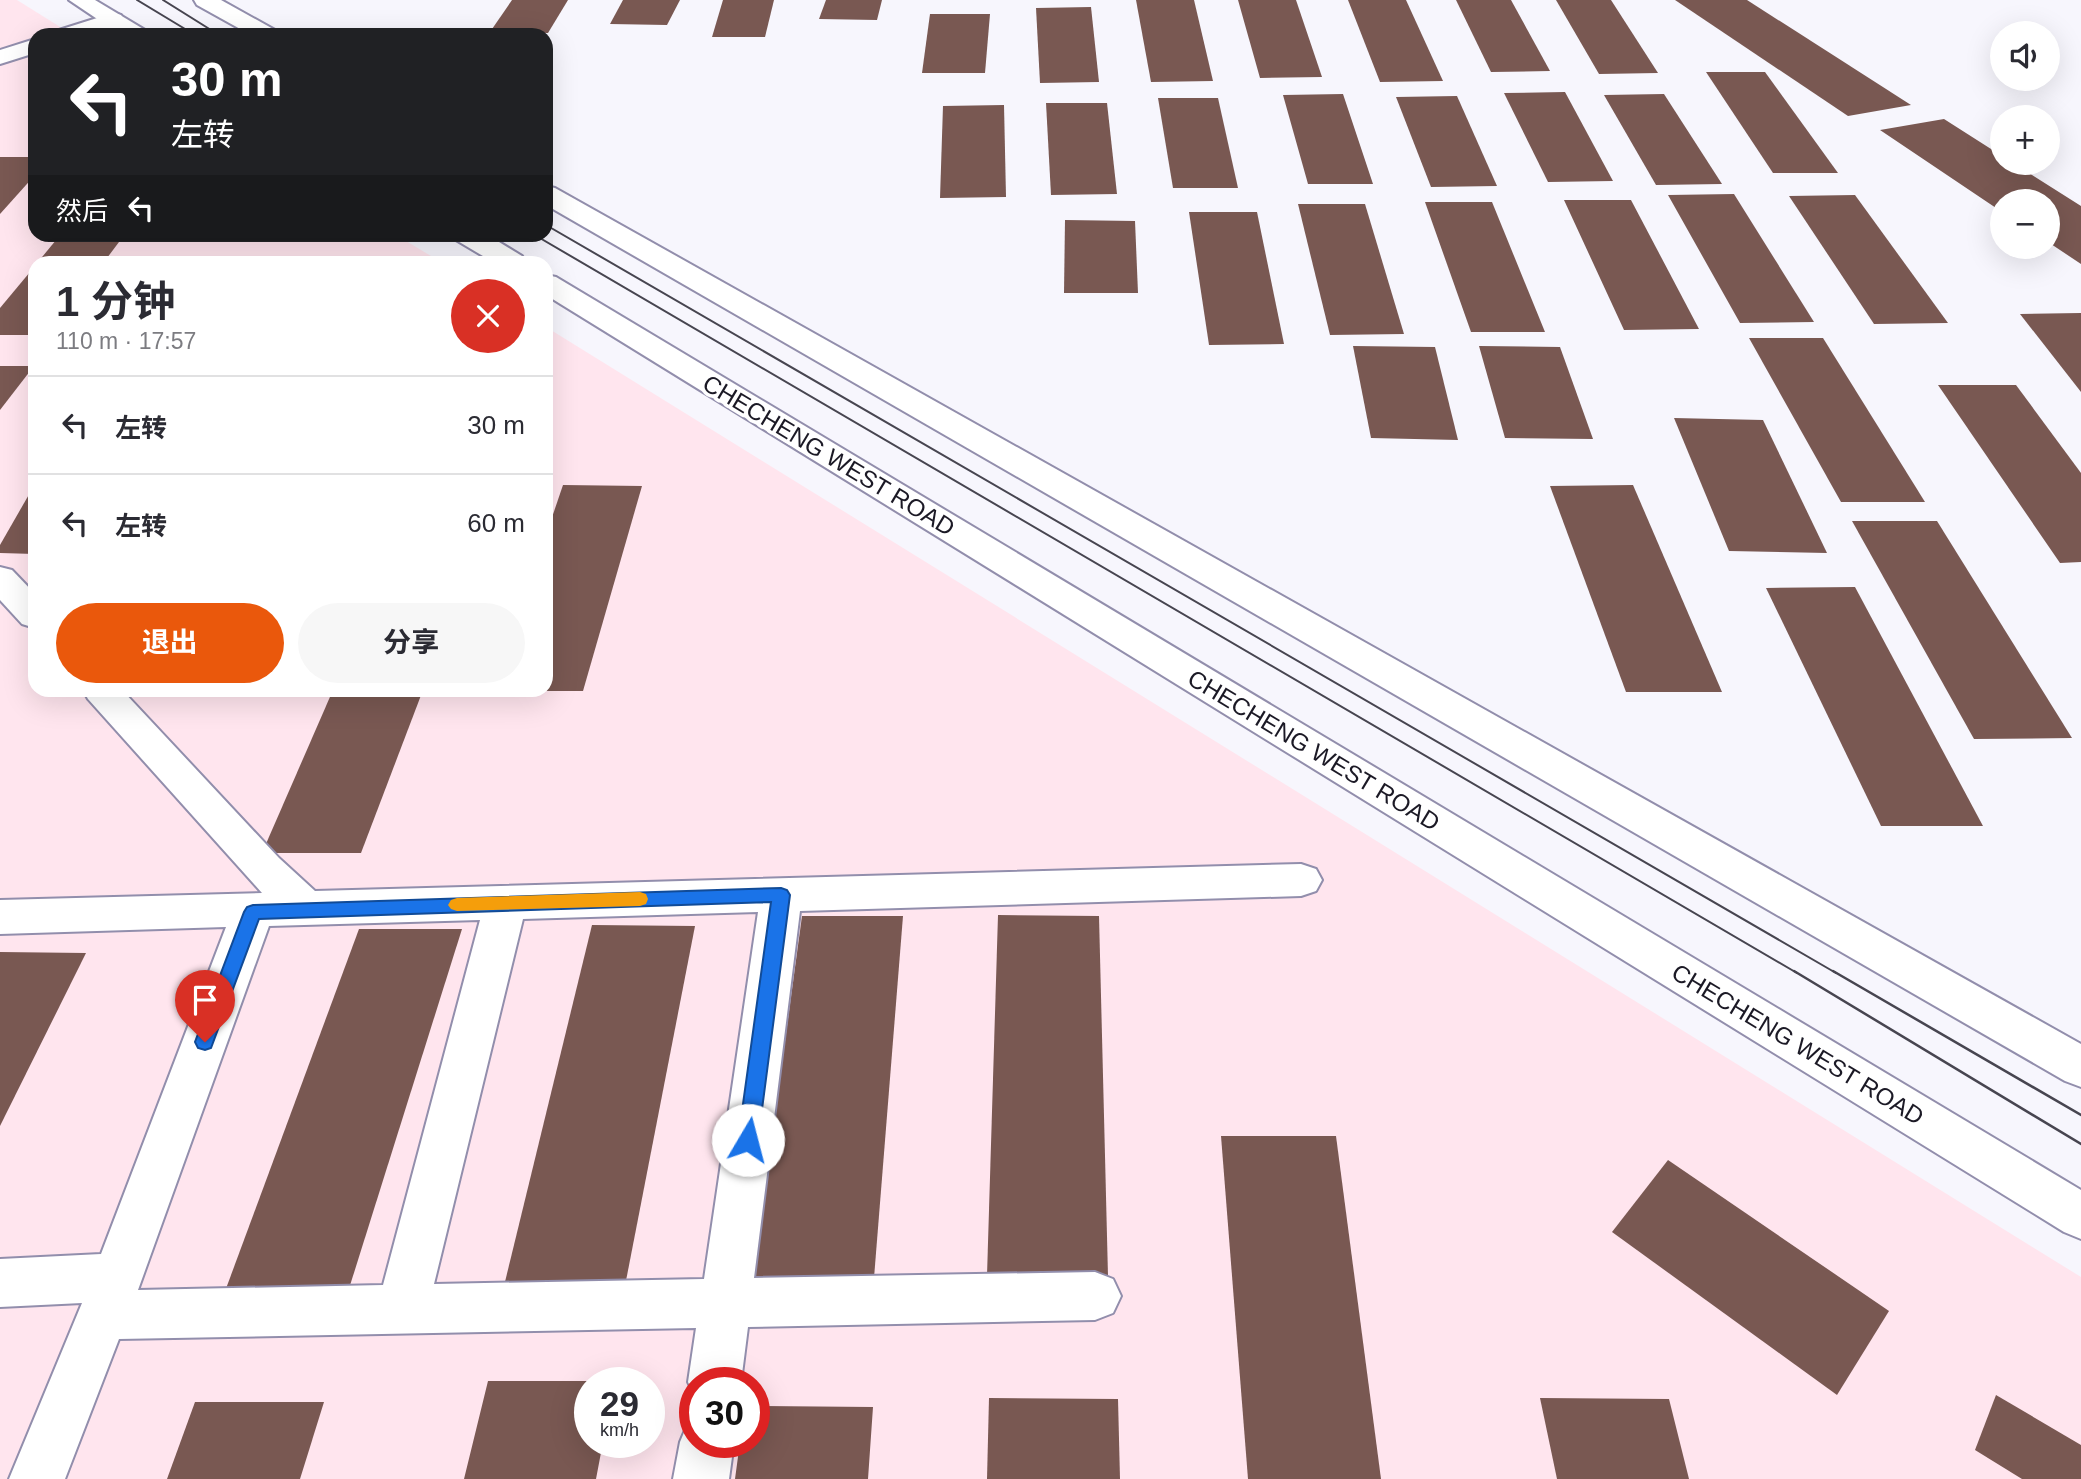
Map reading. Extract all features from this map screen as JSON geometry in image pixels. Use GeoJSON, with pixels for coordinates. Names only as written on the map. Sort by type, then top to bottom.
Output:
{"type":"FeatureCollection","features":[{"type":"Feature","properties":{"kind":"main road"},"geometry":{"type":"LineString","coordinates":[[80,0],[126,28]]}},
{"type":"Feature","properties":{"kind":"main road"},"geometry":{"type":"LineString","coordinates":[[205,0],[255,28]]}},
{"type":"Feature","properties":{"kind":"main road"},"geometry":{"type":"LineString","coordinates":[[88,28],[113,20]]}},
{"type":"Feature","properties":{"kind":"main road"},"geometry":{"type":"LineString","coordinates":[[0,57],[28,48]]}},
{"type":"Feature","properties":{"kind":"main road"},"geometry":{"type":"LineString","coordinates":[[553,198],[2081,1067]]}},
{"type":"Feature","properties":{"kind":"main road"},"geometry":{"type":"LineString","coordinates":[[479,242],[502,256]]}},
{"type":"Feature","properties":{"kind":"main road","name":"CHECHENG WEST ROAD"},"geometry":{"type":"LineString","coordinates":[[553,287],[2081,1216]]}},
{"type":"Feature","properties":{"kind":"main road"},"geometry":{"type":"LineString","coordinates":[[0,578],[28,608]]}},
{"type":"Feature","properties":{"kind":"main road"},"geometry":{"type":"LineString","coordinates":[[107,697],[264,869],[306,909]]}},
{"type":"Feature","properties":{"kind":"main road"},"geometry":{"type":"LineString","coordinates":[[0,917],[253,912],[1301,880]]}},
{"type":"Feature","properties":{"kind":"main road"},"geometry":{"type":"LineString","coordinates":[[717,1367],[781,895]]}},
{"type":"Feature","properties":{"kind":"main road"},"geometry":{"type":"LineString","coordinates":[[402,1310],[506,903]]}},
{"type":"Feature","properties":{"kind":"main road"},"geometry":{"type":"LineString","coordinates":[[37,1479],[110,1296],[253,912]]}},
{"type":"Feature","properties":{"kind":"main road"},"geometry":{"type":"LineString","coordinates":[[0,1283],[110,1296],[402,1310],[1095,1296]]}},
{"type":"Feature","properties":{"kind":"main road"},"geometry":{"type":"LineString","coordinates":[[701,1479],[704,1458]]}},
{"type":"Feature","properties":{"kind":"shaded area"},"geometry":{"type":"Polygon","coordinates":[[[0,0],[17,0],[62,28],[28,28],[28,242],[408,242],[431,256],[28,256],[28,697],[553,697],[553,331],[2081,1277],[2081,1479],[0,1479],[0,0]]]}},
{"type":"Feature","properties":{"kind":"building"},"geometry":{"type":"Polygon","coordinates":[[[512,0],[568,0],[551,28],[493,28],[512,0]]]}},
{"type":"Feature","properties":{"kind":"building"},"geometry":{"type":"Polygon","coordinates":[[[623,0],[680,0],[667,25],[610,24],[623,0]]]}},
{"type":"Feature","properties":{"kind":"building"},"geometry":{"type":"Polygon","coordinates":[[[723,0],[774,0],[765,37],[712,37],[723,0]]]}},
{"type":"Feature","properties":{"kind":"building"},"geometry":{"type":"Polygon","coordinates":[[[826,0],[882,0],[877,20],[819,19],[826,0]]]}},
{"type":"Feature","properties":{"kind":"building"},"geometry":{"type":"Polygon","coordinates":[[[1136,0],[1194,0],[1213,81],[1151,82],[1136,0]]]}},
{"type":"Feature","properties":{"kind":"building"},"geometry":{"type":"Polygon","coordinates":[[[1238,0],[1296,0],[1322,77],[1260,78],[1238,0]]]}},
{"type":"Feature","properties":{"kind":"building"},"geometry":{"type":"Polygon","coordinates":[[[1348,0],[1406,0],[1443,81],[1380,82],[1348,0]]]}},
{"type":"Feature","properties":{"kind":"building"},"geometry":{"type":"Polygon","coordinates":[[[1456,0],[1511,0],[1550,71],[1491,72],[1456,0]]]}},
{"type":"Feature","properties":{"kind":"building"},"geometry":{"type":"Polygon","coordinates":[[[1556,0],[1611,0],[1658,73],[1599,74],[1556,0]]]}},
{"type":"Feature","properties":{"kind":"building"},"geometry":{"type":"Polygon","coordinates":[[[1675,0],[1747,0],[1911,105],[1848,116],[1675,0]]]}},
{"type":"Feature","properties":{"kind":"building"},"geometry":{"type":"Polygon","coordinates":[[[1091,7],[1099,82],[1040,83],[1036,8],[1091,7]]]}},
{"type":"Feature","properties":{"kind":"building"},"geometry":{"type":"Polygon","coordinates":[[[930,14],[990,14],[985,73],[922,73],[930,14]]]}},
{"type":"Feature","properties":{"kind":"building"},"geometry":{"type":"Polygon","coordinates":[[[1706,72],[1765,72],[1838,173],[1773,173],[1706,72]]]}},
{"type":"Feature","properties":{"kind":"building"},"geometry":{"type":"Polygon","coordinates":[[[1565,92],[1613,181],[1548,182],[1504,93],[1565,92]]]}},
{"type":"Feature","properties":{"kind":"building"},"geometry":{"type":"Polygon","coordinates":[[[1343,94],[1373,184],[1308,184],[1283,95],[1343,94]]]}},
{"type":"Feature","properties":{"kind":"building"},"geometry":{"type":"Polygon","coordinates":[[[1664,94],[1722,184],[1656,185],[1604,95],[1664,94]]]}},
{"type":"Feature","properties":{"kind":"building"},"geometry":{"type":"Polygon","coordinates":[[[1457,96],[1497,186],[1431,187],[1396,97],[1457,96]]]}},
{"type":"Feature","properties":{"kind":"building"},"geometry":{"type":"Polygon","coordinates":[[[1158,98],[1218,98],[1238,188],[1173,188],[1158,98]]]}},
{"type":"Feature","properties":{"kind":"building"},"geometry":{"type":"Polygon","coordinates":[[[1046,103],[1107,103],[1117,194],[1051,195],[1046,103]]]}},
{"type":"Feature","properties":{"kind":"building"},"geometry":{"type":"Polygon","coordinates":[[[1004,105],[1006,197],[940,198],[943,106],[1004,105]]]}},
{"type":"Feature","properties":{"kind":"building"},"geometry":{"type":"Polygon","coordinates":[[[1944,119],[1990,148],[1990,175],[2032,175],[2054,189],[1990,189],[1990,204],[1880,130],[1944,119]]]}},
{"type":"Feature","properties":{"kind":"building"},"geometry":{"type":"Polygon","coordinates":[[[0,157],[28,157],[28,183],[0,214],[0,157]]]}},
{"type":"Feature","properties":{"kind":"building"},"geometry":{"type":"Polygon","coordinates":[[[2060,193],[2081,206],[2081,264],[2060,250],[2060,193]]]}},
{"type":"Feature","properties":{"kind":"building"},"geometry":{"type":"Polygon","coordinates":[[[1734,194],[1814,322],[1740,323],[1668,195],[1734,194]]]}},
{"type":"Feature","properties":{"kind":"building"},"geometry":{"type":"Polygon","coordinates":[[[1855,195],[1948,323],[1874,324],[1789,196],[1855,195]]]}},
{"type":"Feature","properties":{"kind":"building"},"geometry":{"type":"Polygon","coordinates":[[[1564,200],[1631,200],[1699,329],[1624,330],[1564,200]]]}},
{"type":"Feature","properties":{"kind":"building"},"geometry":{"type":"Polygon","coordinates":[[[1425,202],[1492,202],[1545,332],[1471,332],[1425,202]]]}},
{"type":"Feature","properties":{"kind":"building"},"geometry":{"type":"Polygon","coordinates":[[[1298,204],[1365,204],[1404,334],[1330,335],[1298,204]]]}},
{"type":"Feature","properties":{"kind":"building"},"geometry":{"type":"Polygon","coordinates":[[[1189,212],[1257,212],[1284,344],[1209,345],[1189,212]]]}},
{"type":"Feature","properties":{"kind":"building"},"geometry":{"type":"Polygon","coordinates":[[[1065,220],[1135,221],[1138,293],[1064,293],[1065,220]]]}},
{"type":"Feature","properties":{"kind":"building"},"geometry":{"type":"Polygon","coordinates":[[[54,242],[119,242],[108,256],[43,256],[54,242]]]}},
{"type":"Feature","properties":{"kind":"building"},"geometry":{"type":"Polygon","coordinates":[[[28,274],[28,335],[0,335],[0,308],[28,274]]]}},
{"type":"Feature","properties":{"kind":"building"},"geometry":{"type":"Polygon","coordinates":[[[2081,313],[2081,392],[2020,314],[2081,313]]]}},
{"type":"Feature","properties":{"kind":"building"},"geometry":{"type":"Polygon","coordinates":[[[1749,338],[1823,338],[1925,502],[1841,502],[1749,338]]]}},
{"type":"Feature","properties":{"kind":"building"},"geometry":{"type":"Polygon","coordinates":[[[1353,346],[1435,347],[1458,440],[1371,438],[1353,346]]]}},
{"type":"Feature","properties":{"kind":"building"},"geometry":{"type":"Polygon","coordinates":[[[1479,346],[1560,347],[1593,439],[1505,438],[1479,346]]]}},
{"type":"Feature","properties":{"kind":"building"},"geometry":{"type":"Polygon","coordinates":[[[0,366],[28,366],[28,374],[0,410],[0,366]]]}},
{"type":"Feature","properties":{"kind":"building"},"geometry":{"type":"Polygon","coordinates":[[[1938,385],[2016,385],[2081,473],[2081,562],[2060,563],[1938,385]]]}},
{"type":"Feature","properties":{"kind":"building"},"geometry":{"type":"Polygon","coordinates":[[[1674,418],[1763,420],[1827,553],[1729,551],[1674,418]]]}},
{"type":"Feature","properties":{"kind":"building"},"geometry":{"type":"Polygon","coordinates":[[[563,485],[642,486],[583,691],[553,691],[553,514],[563,485]]]}},
{"type":"Feature","properties":{"kind":"building"},"geometry":{"type":"Polygon","coordinates":[[[1633,485],[1722,692],[1626,692],[1550,486],[1633,485]]]}},
{"type":"Feature","properties":{"kind":"building"},"geometry":{"type":"Polygon","coordinates":[[[28,496],[28,554],[0,553],[0,545],[28,496]]]}},
{"type":"Feature","properties":{"kind":"building"},"geometry":{"type":"Polygon","coordinates":[[[1852,521],[1937,521],[2072,738],[1974,739],[1852,521]]]}},
{"type":"Feature","properties":{"kind":"building"},"geometry":{"type":"Polygon","coordinates":[[[1855,587],[1983,826],[1881,826],[1766,588],[1855,587]]]}},
{"type":"Feature","properties":{"kind":"building"},"geometry":{"type":"Polygon","coordinates":[[[330,697],[420,697],[361,853],[262,853],[330,697]]]}},
{"type":"Feature","properties":{"kind":"building"},"geometry":{"type":"Polygon","coordinates":[[[998,915],[1099,916],[1108,1276],[987,1276],[998,915]]]}},
{"type":"Feature","properties":{"kind":"building"},"geometry":{"type":"Polygon","coordinates":[[[802,916],[903,916],[874,1278],[753,1277],[802,916]]]}},
{"type":"Feature","properties":{"kind":"building"},"geometry":{"type":"Polygon","coordinates":[[[592,925],[695,926],[624,1291],[503,1290],[592,925]]]}},
{"type":"Feature","properties":{"kind":"building"},"geometry":{"type":"Polygon","coordinates":[[[359,929],[462,929],[347,1295],[224,1294],[359,929]]]}},
{"type":"Feature","properties":{"kind":"building"},"geometry":{"type":"Polygon","coordinates":[[[0,952],[86,953],[0,1126],[0,952]]]}},
{"type":"Feature","properties":{"kind":"building"},"geometry":{"type":"Polygon","coordinates":[[[1221,1136],[1336,1136],[1381,1479],[1248,1479],[1221,1136]]]}},
{"type":"Feature","properties":{"kind":"building"},"geometry":{"type":"Polygon","coordinates":[[[1668,1160],[1889,1311],[1837,1395],[1612,1232],[1668,1160]]]}},
{"type":"Feature","properties":{"kind":"building"},"geometry":{"type":"Polygon","coordinates":[[[488,1381],[574,1381],[574,1458],[600,1458],[596,1479],[464,1479],[488,1381]]]}},
{"type":"Feature","properties":{"kind":"building"},"geometry":{"type":"Polygon","coordinates":[[[1996,1395],[2081,1445],[2081,1479],[2022,1479],[1975,1450],[1996,1395]]]}},
{"type":"Feature","properties":{"kind":"building"},"geometry":{"type":"Polygon","coordinates":[[[989,1398],[1118,1399],[1120,1479],[987,1479],[989,1398]]]}},
{"type":"Feature","properties":{"kind":"building"},"geometry":{"type":"Polygon","coordinates":[[[1540,1398],[1669,1399],[1689,1479],[1557,1479],[1540,1398]]]}},
{"type":"Feature","properties":{"kind":"building"},"geometry":{"type":"Polygon","coordinates":[[[195,1402],[324,1402],[300,1479],[167,1479],[195,1402]]]}},
{"type":"Feature","properties":{"kind":"building"},"geometry":{"type":"Polygon","coordinates":[[[770,1406],[873,1407],[868,1479],[735,1479],[738,1458],[770,1458],[770,1406]]]}},
{"type":"Feature","properties":{"kind":"tram line"},"geometry":{"type":"LineString","coordinates":[[137,0],[183,28]]}},
{"type":"Feature","properties":{"kind":"tram line"},"geometry":{"type":"LineString","coordinates":[[163,0],[208,28]]}},
{"type":"Feature","properties":{"kind":"tram line"},"geometry":{"type":"LineString","coordinates":[[553,229],[1836,973]]}},
{"type":"Feature","properties":{"kind":"tram line"},"geometry":{"type":"LineString","coordinates":[[547,242],[1797,973]]}},
{"type":"Feature","properties":{"kind":"tram line"},"geometry":{"type":"LineString","coordinates":[[1794,971],[2081,1144]]}},
{"type":"Feature","properties":{"kind":"tram line"},"geometry":{"type":"LineString","coordinates":[[1833,971],[2081,1115]]}},
{"type":"Feature","properties":{"kind":"slow traffic"},"geometry":{"type":"LineString","coordinates":[[457,905],[640,899]]}},
{"type":"Feature","properties":{"kind":"route"},"geometry":{"type":"LineString","coordinates":[[205,1042],[253,912],[781,895],[748,1140]]}}]}
